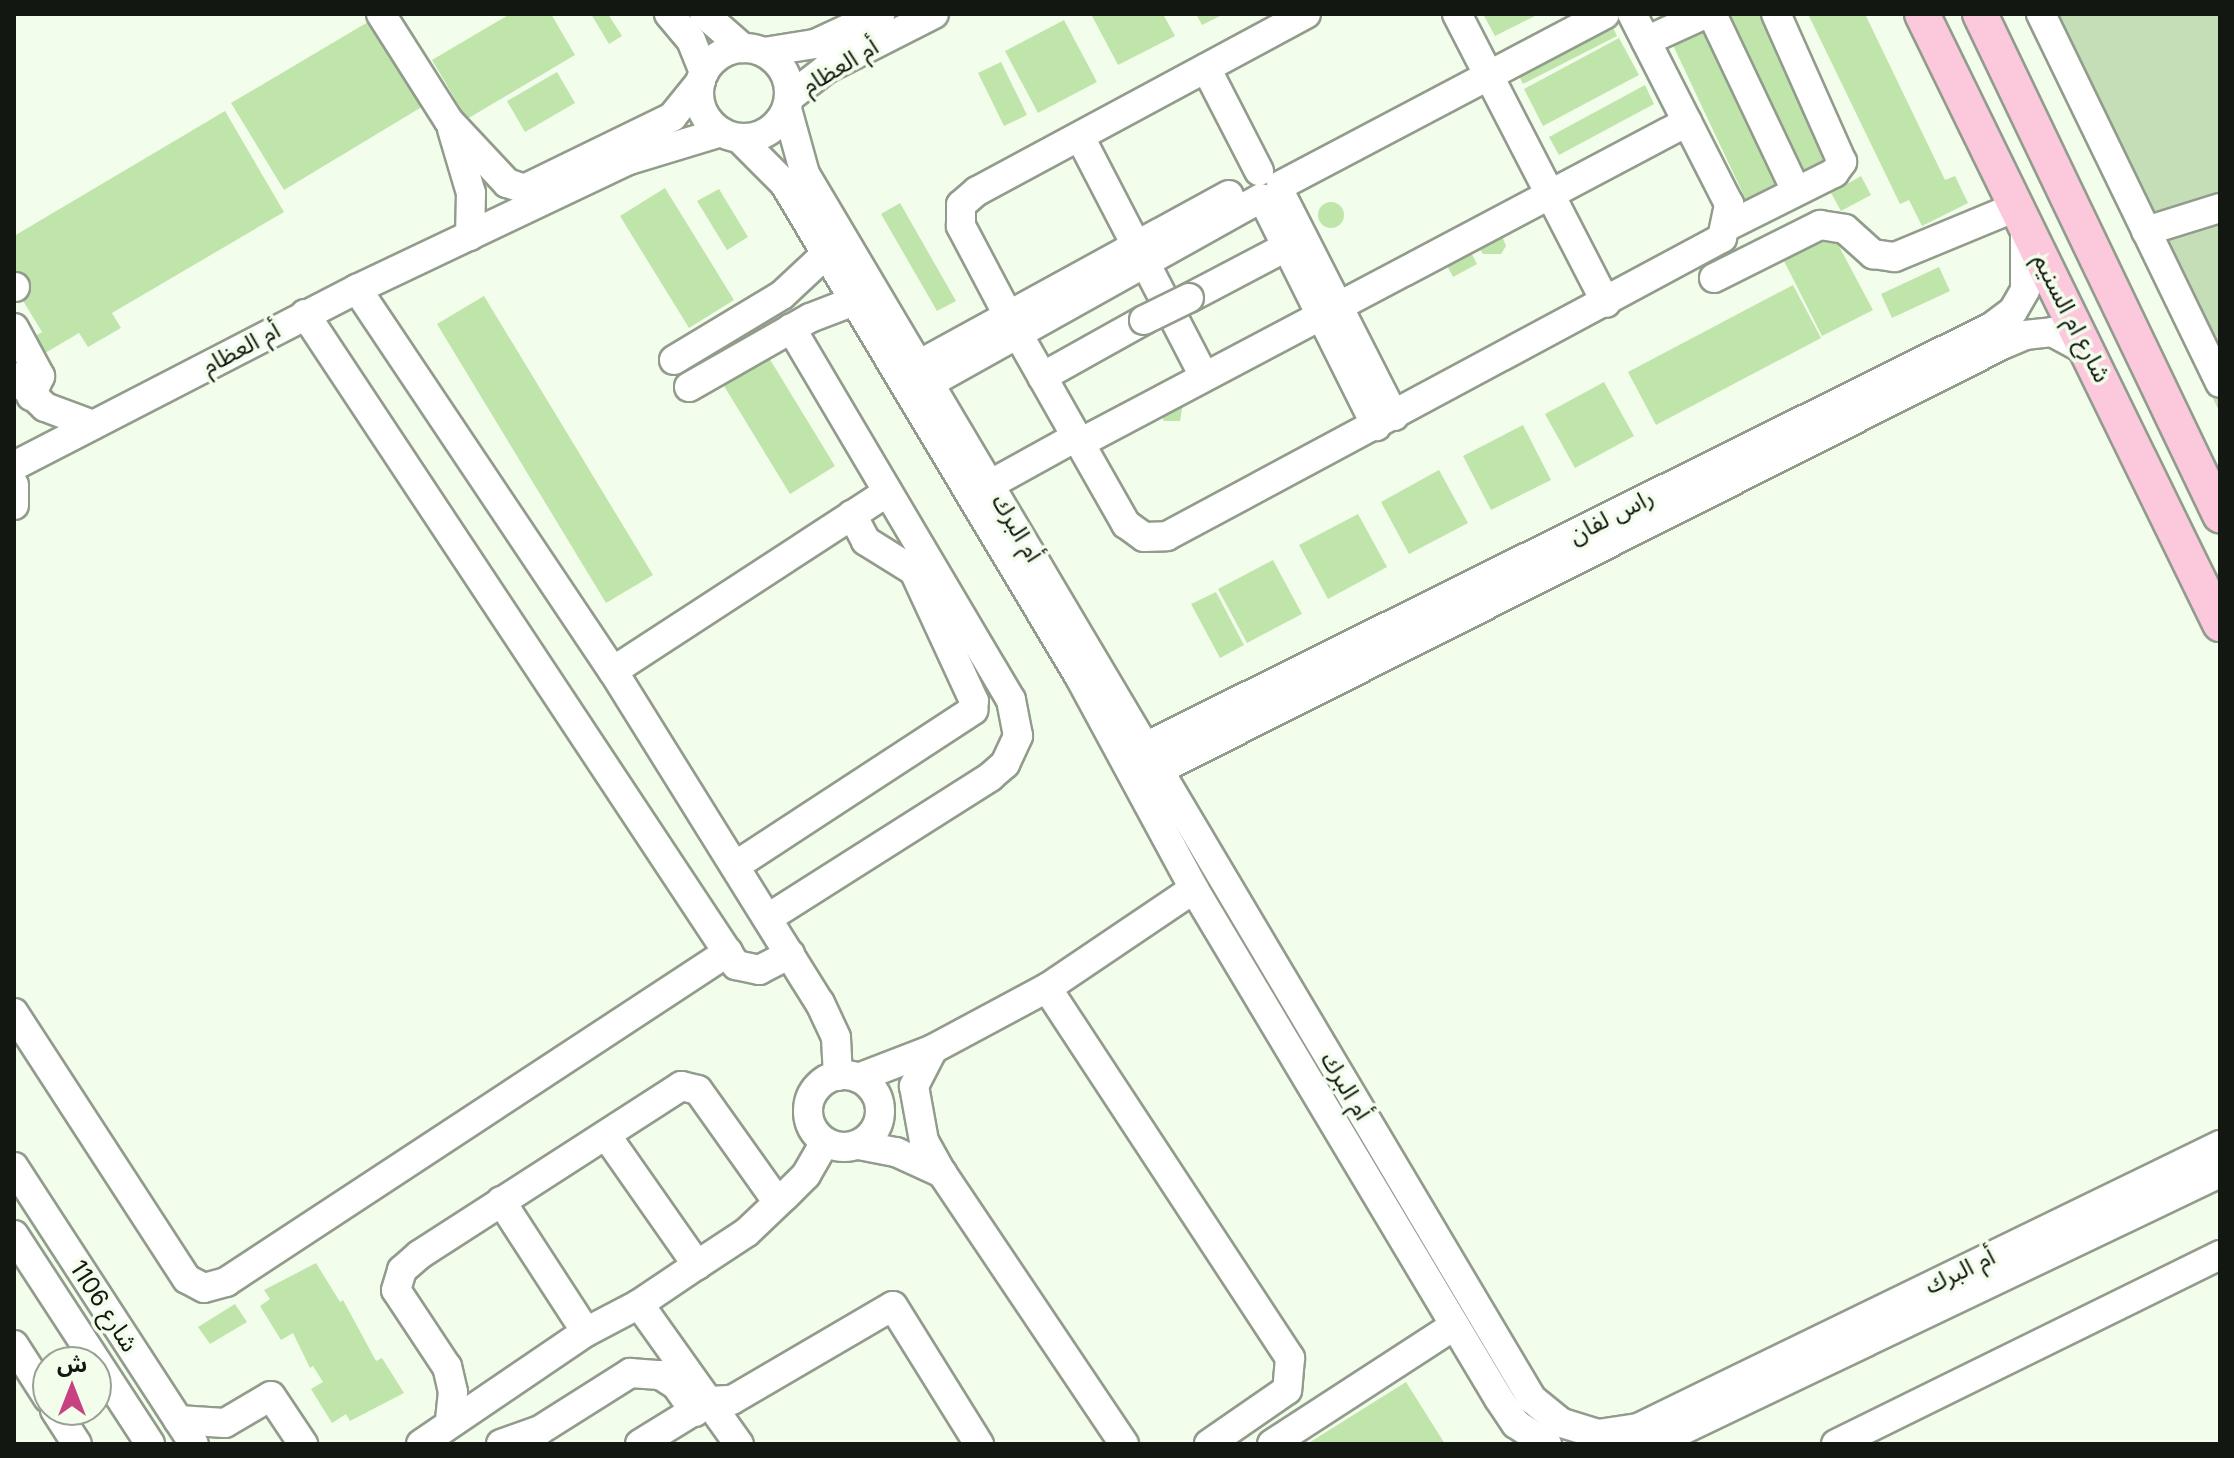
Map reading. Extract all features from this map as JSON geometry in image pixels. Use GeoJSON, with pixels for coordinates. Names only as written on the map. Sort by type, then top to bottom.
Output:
{"type":"FeatureCollection","features":[{"type":"Feature","properties":{"kind":"main road","name":"شارع ام السنيم"},"geometry":{"type":"LineString","coordinates":[[1922,14],[2220,624]]}},
{"type":"Feature","properties":{"kind":"main road","name":"شارع ام السنيم"},"geometry":{"type":"LineString","coordinates":[[1980,14],[2220,515]]}},
{"type":"Feature","properties":{"kind":"street"},"geometry":{"type":"LineString","coordinates":[[381,14],[449,121],[507,183],[533,188],[672,117],[716,57],[753,50]]}},
{"type":"Feature","properties":{"kind":"street"},"geometry":{"type":"LineString","coordinates":[[669,14],[691,40],[702,76],[700,104],[731,135],[760,136],[777,126],[789,103],[784,71],[704,14]]}},
{"type":"Feature","properties":{"kind":"street","name":"أم العظام"},"geometry":{"type":"LineString","coordinates":[[753,50],[815,44],[880,14]]}},
{"type":"Feature","properties":{"kind":"street","name":"أم العظام"},"geometry":{"type":"LineString","coordinates":[[789,103],[826,69],[934,14]]}},
{"type":"Feature","properties":{"kind":"street"},"geometry":{"type":"LineString","coordinates":[[1306,14],[977,191],[961,205],[961,226],[1126,524],[1156,539],[1606,303],[1713,245],[1728,226],[1834,173],[1841,156],[1776,14]]}},
{"type":"Feature","properties":{"kind":"street"},"geometry":{"type":"LineString","coordinates":[[1457,14],[1606,303]]}},
{"type":"Feature","properties":{"kind":"street"},"geometry":{"type":"LineString","coordinates":[[925,374],[1139,253],[1484,66],[1567,14]]}},
{"type":"Feature","properties":{"kind":"street"},"geometry":{"type":"LineString","coordinates":[[1484,66],[1605,14]]}},
{"type":"Feature","properties":{"kind":"street"},"geometry":{"type":"LineString","coordinates":[[1632,14],[1729,204],[1728,226]]}},
{"type":"Feature","properties":{"kind":"street"},"geometry":{"type":"LineString","coordinates":[[1646,41],[1705,14]]}},
{"type":"Feature","properties":{"kind":"street"},"geometry":{"type":"LineString","coordinates":[[1712,14],[1796,191]]}},
{"type":"Feature","properties":{"kind":"street"},"geometry":{"type":"LineString","coordinates":[[2041,14],[2220,383]]}},
{"type":"Feature","properties":{"kind":"street"},"geometry":{"type":"LineString","coordinates":[[1206,68],[1328,301],[1385,421]]}},
{"type":"Feature","properties":{"kind":"street","name":"أم البرك"},"geometry":{"type":"LineString","coordinates":[[789,103],[805,174],[991,484],[1141,764],[1532,1399],[1579,1430],[1617,1434],[1638,1428],[2220,1145]]}},
{"type":"Feature","properties":{"kind":"street"},"geometry":{"type":"LineString","coordinates":[[991,484],[1200,369],[1683,115]]}},
{"type":"Feature","properties":{"kind":"street"},"geometry":{"type":"LineString","coordinates":[[449,121],[471,193],[470,236]]}},
{"type":"Feature","properties":{"kind":"street","name":"أم العظام"},"geometry":{"type":"LineString","coordinates":[[14,466],[305,314],[629,160],[731,135]]}},
{"type":"Feature","properties":{"kind":"street","name":"أم البرك"},"geometry":{"type":"LineString","coordinates":[[731,135],[784,183],[854,301],[1089,670]]}},
{"type":"Feature","properties":{"kind":"street"},"geometry":{"type":"LineString","coordinates":[[1080,137],[1200,369]]}},
{"type":"Feature","properties":{"kind":"street"},"geometry":{"type":"LineString","coordinates":[[1266,185],[1288,246],[1328,301]]}},
{"type":"Feature","properties":{"kind":"street"},"geometry":{"type":"LineString","coordinates":[[2146,231],[2220,208]]}},
{"type":"Feature","properties":{"kind":"street"},"geometry":{"type":"LineString","coordinates":[[1714,278],[1820,225],[1845,229],[1873,254],[1895,257],[2020,214]]}},
{"type":"Feature","properties":{"kind":"street","name":"راس لفان"},"geometry":{"type":"LineString","coordinates":[[1141,764],[1993,326],[2013,311],[2025,290],[2020,214]]}},
{"type":"Feature","properties":{"kind":"street"},"geometry":{"type":"LineString","coordinates":[[1042,377],[1288,246]]}},
{"type":"Feature","properties":{"kind":"street"},"geometry":{"type":"LineString","coordinates":[[674,360],[782,295],[826,254]]}},
{"type":"Feature","properties":{"kind":"street"},"geometry":{"type":"LineString","coordinates":[[357,289],[613,671],[790,954],[836,1038],[848,1077],[874,1090],[881,1112]]}},
{"type":"Feature","properties":{"kind":"street"},"geometry":{"type":"LineString","coordinates":[[689,387],[791,328],[854,301]]}},
{"type":"Feature","properties":{"kind":"street"},"geometry":{"type":"LineString","coordinates":[[305,314],[736,965],[752,970],[790,954]]}},
{"type":"Feature","properties":{"kind":"street"},"geometry":{"type":"LineString","coordinates":[[14,328],[40,376],[23,386],[60,416],[93,425]]}},
{"type":"Feature","properties":{"kind":"street"},"geometry":{"type":"LineString","coordinates":[[768,918],[990,777],[1005,764],[1018,736],[1011,700],[791,328]]}},
{"type":"Feature","properties":{"kind":"street","name":"راس لفان"},"geometry":{"type":"LineString","coordinates":[[1141,764],[2004,344],[2025,335],[2052,332],[2089,352]]}},
{"type":"Feature","properties":{"kind":"street"},"geometry":{"type":"LineString","coordinates":[[14,485],[14,505]]}},
{"type":"Feature","properties":{"kind":"street"},"geometry":{"type":"LineString","coordinates":[[613,671],[888,492]]}},
{"type":"Feature","properties":{"kind":"street"},"geometry":{"type":"LineString","coordinates":[[735,866],[973,710],[974,701],[914,571],[866,541],[852,515]]}},
{"type":"Feature","properties":{"kind":"street","name":"أم البرك"},"geometry":{"type":"LineString","coordinates":[[1141,764],[1194,889],[1516,1424],[1547,1444]]}},
{"type":"Feature","properties":{"kind":"street"},"geometry":{"type":"LineString","coordinates":[[942,1173],[896,1152],[859,1145],[837,1147],[825,1142],[810,1126],[809,1100],[819,1085],[933,1049],[1047,988],[1194,889]]}},
{"type":"Feature","properties":{"kind":"street"},"geometry":{"type":"LineString","coordinates":[[14,1013],[187,1279],[204,1288],[226,1282],[728,952]]}},
{"type":"Feature","properties":{"kind":"street"},"geometry":{"type":"LineString","coordinates":[[1047,988],[1290,1358],[1287,1390],[1209,1444]]}},
{"type":"Feature","properties":{"kind":"street"},"geometry":{"type":"LineString","coordinates":[[859,1145],[873,1135],[881,1112],[895,1088],[933,1049]]}},
{"type":"Feature","properties":{"kind":"street"},"geometry":{"type":"LineString","coordinates":[[933,1049],[914,1086],[924,1141],[942,1173],[1124,1444]]}},
{"type":"Feature","properties":{"kind":"street"},"geometry":{"type":"LineString","coordinates":[[450,1420],[453,1392],[447,1367],[396,1290],[398,1278],[419,1255],[672,1090],[690,1086],[706,1100],[777,1201]]}},
{"type":"Feature","properties":{"kind":"street"},"geometry":{"type":"LineString","coordinates":[[606,1135],[697,1265]]}},
{"type":"Feature","properties":{"kind":"street"},"geometry":{"type":"LineString","coordinates":[[421,1444],[450,1420],[586,1332],[639,1304],[747,1232],[806,1175],[825,1142]]}},
{"type":"Feature","properties":{"kind":"street","name":"شارع 1106"},"geometry":{"type":"LineString","coordinates":[[14,1167],[194,1444]]}},
{"type":"Feature","properties":{"kind":"street","name":"أم البرك"},"geometry":{"type":"LineString","coordinates":[[1653,1444],[2220,1173]]}},
{"type":"Feature","properties":{"kind":"street"},"geometry":{"type":"LineString","coordinates":[[501,1201],[586,1332]]}},
{"type":"Feature","properties":{"kind":"street","name":"شارع 1106"},"geometry":{"type":"LineString","coordinates":[[14,1235],[150,1444]]}},
{"type":"Feature","properties":{"kind":"street"},"geometry":{"type":"LineString","coordinates":[[1836,1444],[2220,1255]]}},
{"type":"Feature","properties":{"kind":"street"},"geometry":{"type":"LineString","coordinates":[[14,1262],[44,1281]]}},
{"type":"Feature","properties":{"kind":"street"},"geometry":{"type":"LineString","coordinates":[[639,1304],[702,1406],[716,1444]]}},
{"type":"Feature","properties":{"kind":"street"},"geometry":{"type":"LineString","coordinates":[[640,1444],[702,1406],[732,1400],[893,1306],[979,1444]]}},
{"type":"Feature","properties":{"kind":"street"},"geometry":{"type":"LineString","coordinates":[[1272,1444],[1455,1325]]}},
{"type":"Feature","properties":{"kind":"street"},"geometry":{"type":"LineString","coordinates":[[14,1345],[32,1373]]}},
{"type":"Feature","properties":{"kind":"street"},"geometry":{"type":"LineString","coordinates":[[501,1444],[546,1437],[611,1381],[649,1371],[676,1385],[702,1406],[739,1444]]}},
{"type":"Feature","properties":{"kind":"street"},"geometry":{"type":"LineString","coordinates":[[178,1420],[219,1434],[271,1396],[303,1444]]}},
{"type":"Feature","properties":{"kind":"street"},"geometry":{"type":"LineString","coordinates":[[65,1426],[77,1444]]}},
{"type":"Feature","properties":{"kind":"green space"},"geometry":{"type":"Polygon","coordinates":[[[2027,14],[2220,14],[2220,413],[2027,14]]]}},
{"type":"Feature","properties":{"kind":"building"},"geometry":{"type":"Polygon","coordinates":[[[510,14],[551,14],[575,55],[467,119],[432,60],[510,14]]]}},
{"type":"Feature","properties":{"kind":"building"},"geometry":{"type":"Polygon","coordinates":[[[591,14],[608,14],[622,36],[609,44],[591,14]]]}},
{"type":"Feature","properties":{"kind":"building"},"geometry":{"type":"Polygon","coordinates":[[[1091,14],[1163,14],[1175,36],[1118,65],[1091,14]]]}},
{"type":"Feature","properties":{"kind":"building"},"geometry":{"type":"Polygon","coordinates":[[[1196,14],[1224,14],[1202,25],[1196,14]]]}},
{"type":"Feature","properties":{"kind":"building"},"geometry":{"type":"Polygon","coordinates":[[[1483,14],[1539,14],[1495,36],[1483,14]]]}},
{"type":"Feature","properties":{"kind":"building"},"geometry":{"type":"Polygon","coordinates":[[[1726,14],[1767,14],[1836,158],[1799,175],[1726,14]]]}},
{"type":"Feature","properties":{"kind":"building"},"geometry":{"type":"Polygon","coordinates":[[[1808,14],[1865,14],[1945,180],[1955,176],[1968,203],[1922,226],[1909,200],[1900,204],[1808,14]]]}},
{"type":"Feature","properties":{"kind":"building"},"geometry":{"type":"Polygon","coordinates":[[[373,19],[425,105],[284,190],[231,103],[373,19]]]}},
{"type":"Feature","properties":{"kind":"building"},"geometry":{"type":"Polygon","coordinates":[[[1609,19],[1617,36],[1523,84],[1515,68],[1609,19]]]}},
{"type":"Feature","properties":{"kind":"building"},"geometry":{"type":"Polygon","coordinates":[[[1064,20],[1097,82],[1038,113],[1005,51],[1064,20]]]}},
{"type":"Feature","properties":{"kind":"building"},"geometry":{"type":"Polygon","coordinates":[[[1708,24],[1783,182],[1746,200],[1671,41],[1708,24]]]}},
{"type":"Feature","properties":{"kind":"building"},"geometry":{"type":"Polygon","coordinates":[[[1619,38],[1639,75],[1543,126],[1524,89],[1619,38]]]}},
{"type":"Feature","properties":{"kind":"building"},"geometry":{"type":"Polygon","coordinates":[[[1001,62],[1027,115],[1004,126],[978,73],[1001,62]]]}},
{"type":"Feature","properties":{"kind":"building"},"geometry":{"type":"Polygon","coordinates":[[[557,72],[575,103],[525,132],[507,101],[557,72]]]}},
{"type":"Feature","properties":{"kind":"building"},"geometry":{"type":"Polygon","coordinates":[[[1645,85],[1654,104],[1559,155],[1549,137],[1645,85]]]}},
{"type":"Feature","properties":{"kind":"building"},"geometry":{"type":"Polygon","coordinates":[[[225,111],[284,212],[112,313],[121,328],[88,347],[79,333],[40,356],[30,339],[42,332],[14,286],[14,236],[225,111]]]}},
{"type":"Feature","properties":{"kind":"building"},"geometry":{"type":"Polygon","coordinates":[[[1861,176],[1871,195],[1841,211],[1831,193],[1861,176]]]}},
{"type":"Feature","properties":{"kind":"building"},"geometry":{"type":"Polygon","coordinates":[[[665,188],[734,300],[689,328],[620,216],[665,188]]]}},
{"type":"Feature","properties":{"kind":"building"},"geometry":{"type":"Polygon","coordinates":[[[719,189],[748,237],[727,250],[697,201],[719,189]]]}},
{"type":"Feature","properties":{"kind":"building"},"geometry":{"type":"Polygon","coordinates":[[[1331,202],[1340,206],[1344,215],[1340,224],[1331,228],[1322,224],[1318,215],[1322,206],[1331,202]]]}},
{"type":"Feature","properties":{"kind":"building"},"geometry":{"type":"Polygon","coordinates":[[[900,203],[956,301],[937,311],[881,214],[900,203]]]}},
{"type":"Feature","properties":{"kind":"building"},"geometry":{"type":"Polygon","coordinates":[[[1501,233],[1506,246],[1501,254],[1483,254],[1478,246],[1501,233]]]}},
{"type":"Feature","properties":{"kind":"building"},"geometry":{"type":"Polygon","coordinates":[[[1833,235],[1873,310],[1822,336],[1784,261],[1833,235]]]}},
{"type":"Feature","properties":{"kind":"building"},"geometry":{"type":"Polygon","coordinates":[[[1467,245],[1477,264],[1453,277],[1443,258],[1467,245]]]}},
{"type":"Feature","properties":{"kind":"building"},"geometry":{"type":"Polygon","coordinates":[[[1939,267],[1950,291],[1892,318],[1881,294],[1939,267]]]}},
{"type":"Feature","properties":{"kind":"building"},"geometry":{"type":"Polygon","coordinates":[[[1793,285],[1821,338],[1656,425],[1628,372],[1793,285]]]}},
{"type":"Feature","properties":{"kind":"building"},"geometry":{"type":"Polygon","coordinates":[[[484,296],[653,575],[606,603],[437,324],[484,296]]]}},
{"type":"Feature","properties":{"kind":"building"},"geometry":{"type":"Polygon","coordinates":[[[737,331],[744,342],[717,357],[711,347],[737,331]]]}},
{"type":"Feature","properties":{"kind":"building"},"geometry":{"type":"Polygon","coordinates":[[[766,353],[835,466],[790,494],[721,381],[766,353]]]}},
{"type":"Feature","properties":{"kind":"building"},"geometry":{"type":"Polygon","coordinates":[[[1604,382],[1634,436],[1575,468],[1545,414],[1604,382]]]}},
{"type":"Feature","properties":{"kind":"building"},"geometry":{"type":"Polygon","coordinates":[[[1183,403],[1180,421],[1164,421],[1160,414],[1183,403]]]}},
{"type":"Feature","properties":{"kind":"building"},"geometry":{"type":"Polygon","coordinates":[[[1523,425],[1551,480],[1491,510],[1463,456],[1523,425]]]}},
{"type":"Feature","properties":{"kind":"building"},"geometry":{"type":"Polygon","coordinates":[[[1439,470],[1468,523],[1409,554],[1381,502],[1439,470]]]}},
{"type":"Feature","properties":{"kind":"building"},"geometry":{"type":"Polygon","coordinates":[[[1358,514],[1387,567],[1328,599],[1299,545],[1358,514]]]}},
{"type":"Feature","properties":{"kind":"building"},"geometry":{"type":"Polygon","coordinates":[[[1273,560],[1302,614],[1247,643],[1218,589],[1273,560]]]}},
{"type":"Feature","properties":{"kind":"building"},"geometry":{"type":"Polygon","coordinates":[[[1216,592],[1244,645],[1220,658],[1191,604],[1216,592]]]}},
{"type":"Feature","properties":{"kind":"building"},"geometry":{"type":"Polygon","coordinates":[[[316,1263],[340,1302],[343,1300],[376,1361],[382,1358],[404,1393],[350,1421],[346,1414],[332,1423],[311,1389],[323,1382],[313,1366],[310,1368],[293,1333],[281,1340],[260,1306],[270,1299],[264,1290],[316,1263]]]}},
{"type":"Feature","properties":{"kind":"building"},"geometry":{"type":"Polygon","coordinates":[[[235,1304],[247,1322],[210,1344],[198,1327],[235,1304]]]}},
{"type":"Feature","properties":{"kind":"building"},"geometry":{"type":"Polygon","coordinates":[[[1406,1382],[1445,1444],[1307,1444],[1406,1382]]]}}]}
